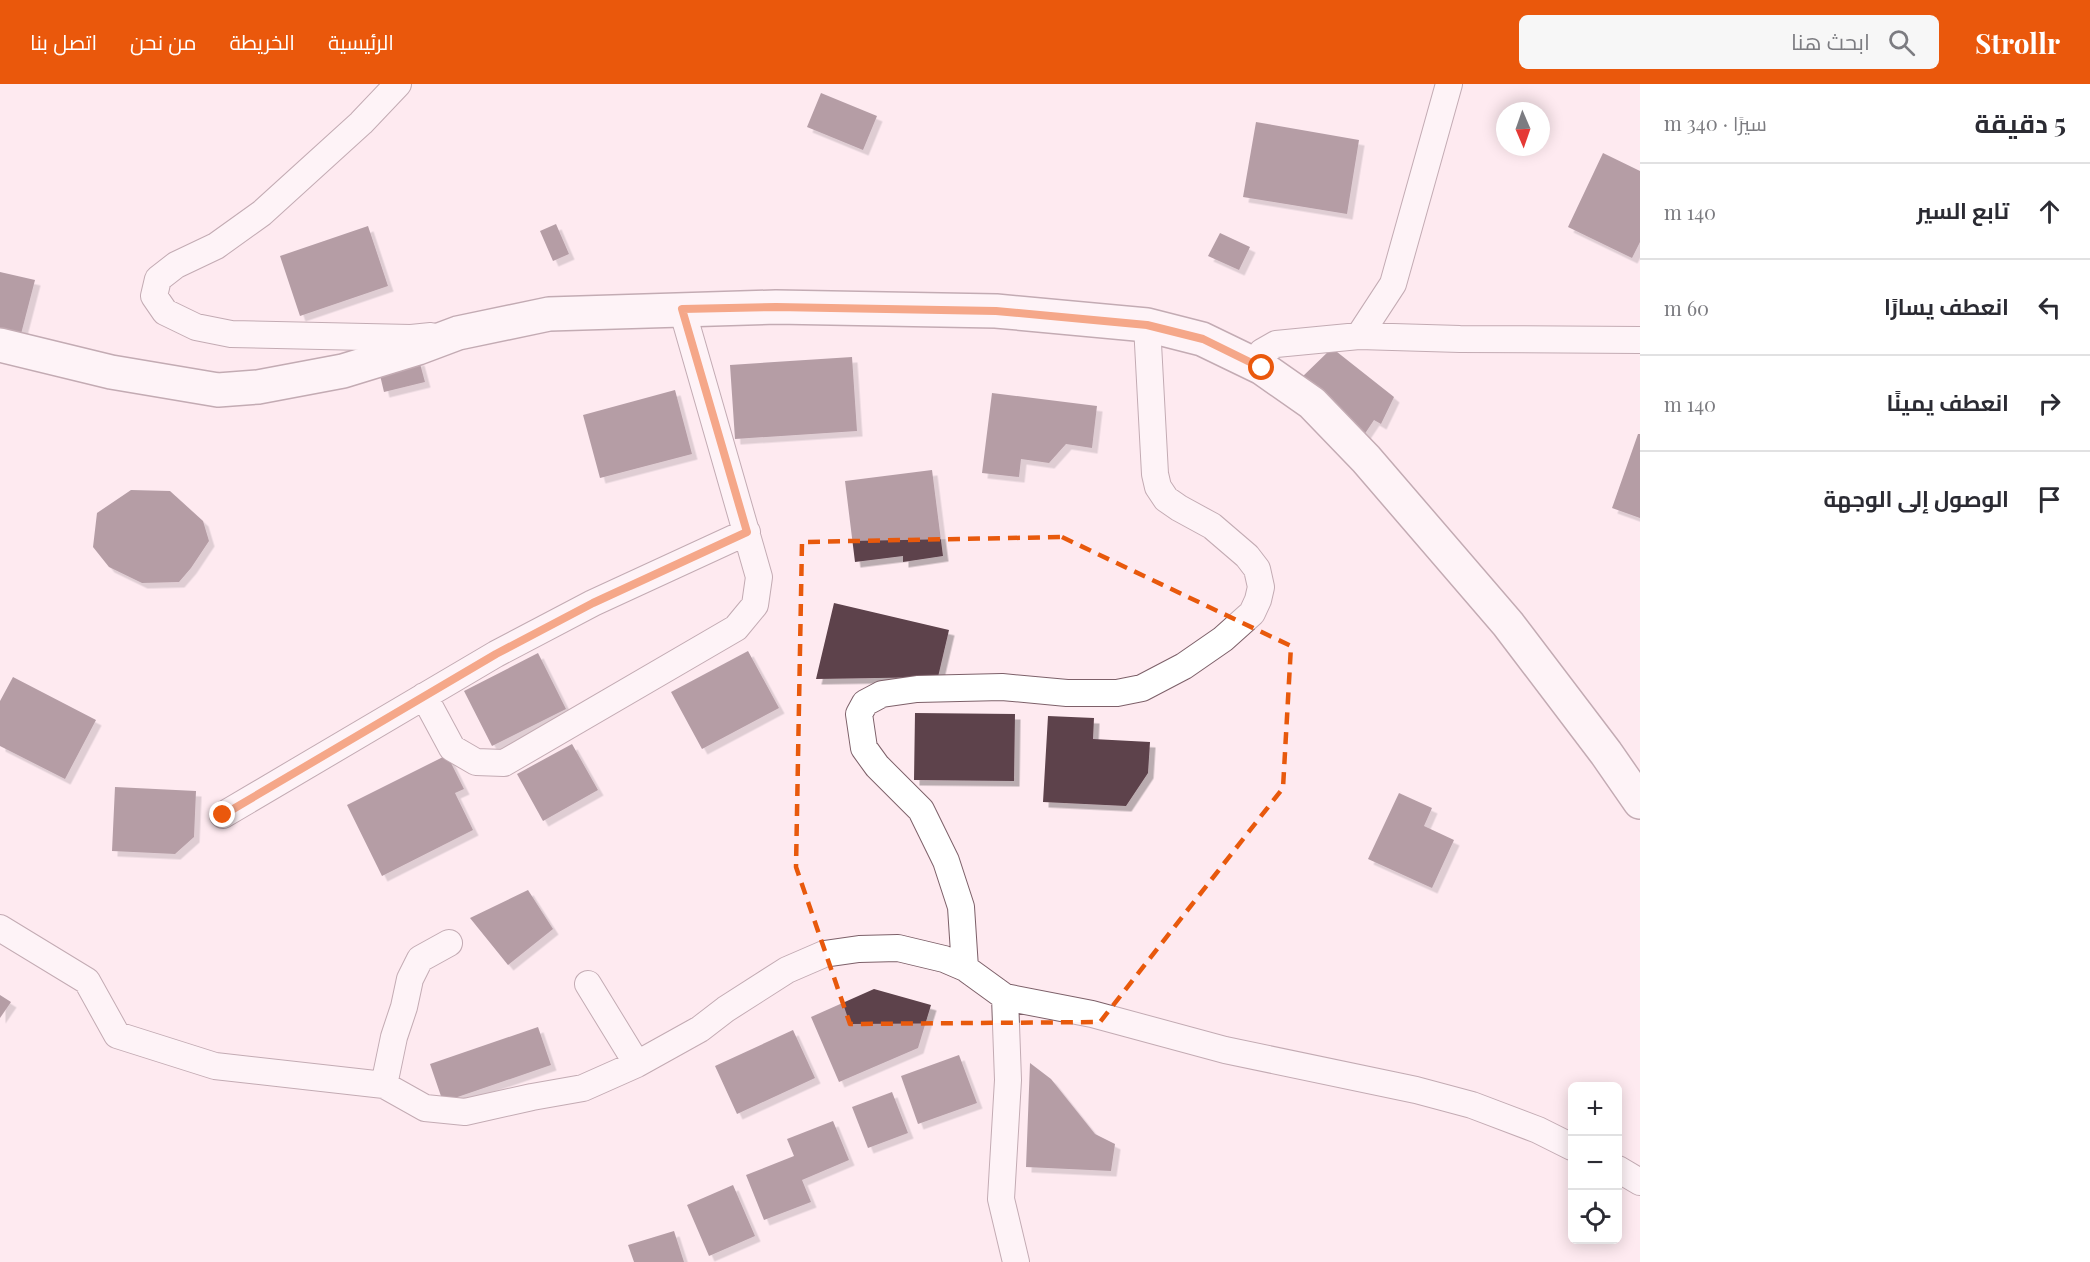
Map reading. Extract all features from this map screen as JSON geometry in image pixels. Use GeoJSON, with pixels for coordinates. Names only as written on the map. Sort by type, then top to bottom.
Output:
{"type":"FeatureCollection","features":[{"type":"Feature","properties":{"kind":"main road"},"geometry":{"type":"LineString","coordinates":[[0,345],[111,372],[218,390],[258,387],[343,371],[458,333],[549,314],[776,307],[996,311],[1147,325],[1203,339],[1262,368],[1312,403],[1365,459],[1439,542],[1515,633],[1606,753],[1640,802]]}},
{"type":"Feature","properties":{"kind":"street"},"geometry":{"type":"LineString","coordinates":[[398,84],[361,123],[262,213],[216,246],[176,265],[158,279],[154,296],[165,312],[196,327],[231,333],[411,338],[458,333]]}},
{"type":"Feature","properties":{"kind":"street"},"geometry":{"type":"LineString","coordinates":[[1359,336],[1393,284],[1449,84]]}},
{"type":"Feature","properties":{"kind":"street"},"geometry":{"type":"LineString","coordinates":[[424,696],[452,748],[476,762],[504,763],[736,628],[755,605],[759,577],[682,309]]}},
{"type":"Feature","properties":{"kind":"street"},"geometry":{"type":"LineString","coordinates":[[965,968],[962,907],[946,861],[921,810],[877,766],[864,748],[859,714],[865,703],[882,694],[917,689],[1002,687],[1067,693],[1117,693],[1143,688],[1185,666],[1222,639],[1252,613],[1258,600],[1261,587],[1257,569],[1247,556],[1212,526],[1166,499],[1158,487],[1155,474],[1147,325]]}},
{"type":"Feature","properties":{"kind":"street"},"geometry":{"type":"LineString","coordinates":[[1262,368],[1260,361],[1262,352],[1276,344],[1359,336],[1640,340]]}},
{"type":"Feature","properties":{"kind":"street"},"geometry":{"type":"LineString","coordinates":[[223,815],[496,654],[593,603],[747,532]]}},
{"type":"Feature","properties":{"kind":"street"},"geometry":{"type":"LineString","coordinates":[[0,928],[87,981],[117,1035],[215,1066],[384,1085],[425,1108],[465,1112],[583,1088],[637,1064],[700,1029],[726,1009],[787,970],[824,954],[859,949],[898,948],[944,959],[965,968],[1005,997],[1092,1014],[1225,1050],[1416,1090],[1473,1105],[1538,1130],[1568,1145]]}},
{"type":"Feature","properties":{"kind":"street"},"geometry":{"type":"LineString","coordinates":[[384,1085],[410,979],[420,959],[449,943]]}},
{"type":"Feature","properties":{"kind":"street"},"geometry":{"type":"LineString","coordinates":[[588,984],[637,1064]]}},
{"type":"Feature","properties":{"kind":"street"},"geometry":{"type":"LineString","coordinates":[[1005,997],[1008,1080],[1001,1199],[1016,1262]]}},
{"type":"Feature","properties":{"kind":"street"},"geometry":{"type":"LineString","coordinates":[[1622,1172],[1640,1182]]}},
{"type":"Feature","properties":{"kind":"highlighted area"},"geometry":{"type":"Polygon","coordinates":[[[1062,537],[1291,646],[1283,788],[1100,1022],[850,1024],[796,867],[802,542],[1062,537]]]}},
{"type":"Feature","properties":{"kind":"building"},"geometry":{"type":"Polygon","coordinates":[[[821,93],[877,116],[863,150],[807,127],[821,93]]]}},
{"type":"Feature","properties":{"kind":"building"},"geometry":{"type":"Polygon","coordinates":[[[1256,122],[1359,140],[1347,214],[1243,197],[1256,122]]]}},
{"type":"Feature","properties":{"kind":"building"},"geometry":{"type":"Polygon","coordinates":[[[1603,153],[1640,171],[1640,242],[1632,258],[1568,227],[1603,153]]]}},
{"type":"Feature","properties":{"kind":"building"},"geometry":{"type":"Polygon","coordinates":[[[556,224],[569,254],[553,261],[540,231],[556,224]]]}},
{"type":"Feature","properties":{"kind":"building"},"geometry":{"type":"Polygon","coordinates":[[[368,226],[388,286],[300,316],[280,256],[368,226]]]}},
{"type":"Feature","properties":{"kind":"building"},"geometry":{"type":"Polygon","coordinates":[[[1220,233],[1250,247],[1239,270],[1208,256],[1220,233]]]}},
{"type":"Feature","properties":{"kind":"building"},"geometry":{"type":"Polygon","coordinates":[[[0,272],[35,280],[21,334],[0,328],[0,272]]]}},
{"type":"Feature","properties":{"kind":"building"},"geometry":{"type":"Polygon","coordinates":[[[1332,348],[1394,397],[1381,424],[1374,420],[1362,438],[1300,379],[1332,348]]]}},
{"type":"Feature","properties":{"kind":"building"},"geometry":{"type":"Polygon","coordinates":[[[852,357],[857,431],[735,439],[730,365],[852,357]]]}},
{"type":"Feature","properties":{"kind":"building"},"geometry":{"type":"Polygon","coordinates":[[[419,360],[425,382],[384,392],[379,371],[419,360]]]}},
{"type":"Feature","properties":{"kind":"building"},"geometry":{"type":"Polygon","coordinates":[[[675,390],[692,454],[600,478],[583,415],[675,390]]]}},
{"type":"Feature","properties":{"kind":"building"},"geometry":{"type":"Polygon","coordinates":[[[992,393],[1097,406],[1092,448],[1066,444],[1049,463],[1021,459],[1019,477],[982,473],[992,393]]]}},
{"type":"Feature","properties":{"kind":"building"},"geometry":{"type":"Polygon","coordinates":[[[1638,434],[1640,434],[1640,518],[1612,508],[1638,434]]]}},
{"type":"Feature","properties":{"kind":"building"},"geometry":{"type":"Polygon","coordinates":[[[932,470],[943,556],[903,562],[903,556],[855,562],[845,481],[932,470]]]}},
{"type":"Feature","properties":{"kind":"building"},"geometry":{"type":"Polygon","coordinates":[[[131,490],[170,491],[203,521],[209,541],[179,582],[142,583],[109,567],[93,547],[97,513],[131,490]]]}},
{"type":"Feature","properties":{"kind":"building"},"geometry":{"type":"Polygon","coordinates":[[[834,603],[949,630],[938,677],[816,679],[834,603]]]}},
{"type":"Feature","properties":{"kind":"building"},"geometry":{"type":"Polygon","coordinates":[[[748,651],[779,708],[702,749],[671,692],[748,651]]]}},
{"type":"Feature","properties":{"kind":"building"},"geometry":{"type":"Polygon","coordinates":[[[538,653],[566,709],[492,746],[464,691],[538,653]]]}},
{"type":"Feature","properties":{"kind":"building"},"geometry":{"type":"Polygon","coordinates":[[[13,677],[96,720],[65,779],[0,746],[0,701],[13,677]]]}},
{"type":"Feature","properties":{"kind":"building"},"geometry":{"type":"Polygon","coordinates":[[[915,713],[1015,714],[1014,781],[914,780],[915,713]]]}},
{"type":"Feature","properties":{"kind":"building"},"geometry":{"type":"Polygon","coordinates":[[[1048,716],[1094,718],[1093,739],[1150,742],[1148,773],[1126,806],[1043,802],[1048,716]]]}},
{"type":"Feature","properties":{"kind":"building"},"geometry":{"type":"Polygon","coordinates":[[[572,744],[598,790],[543,821],[517,774],[572,744]]]}},
{"type":"Feature","properties":{"kind":"building"},"geometry":{"type":"Polygon","coordinates":[[[447,755],[464,789],[455,793],[473,830],[382,876],[347,805],[447,755]]]}},
{"type":"Feature","properties":{"kind":"building"},"geometry":{"type":"Polygon","coordinates":[[[115,787],[196,791],[194,837],[175,854],[112,851],[115,787]]]}},
{"type":"Feature","properties":{"kind":"building"},"geometry":{"type":"Polygon","coordinates":[[[1399,793],[1432,808],[1424,826],[1454,840],[1432,888],[1368,859],[1399,793]]]}},
{"type":"Feature","properties":{"kind":"building"},"geometry":{"type":"Polygon","coordinates":[[[528,890],[553,929],[508,965],[470,918],[528,890]]]}},
{"type":"Feature","properties":{"kind":"building"},"geometry":{"type":"Polygon","coordinates":[[[874,989],[931,1005],[918,1048],[839,1082],[811,1017],[874,989]]]}},
{"type":"Feature","properties":{"kind":"building"},"geometry":{"type":"Polygon","coordinates":[[[0,995],[11,1002],[0,1018],[0,995]]]}},
{"type":"Feature","properties":{"kind":"building"},"geometry":{"type":"Polygon","coordinates":[[[538,1027],[551,1065],[443,1102],[430,1064],[538,1027]]]}},
{"type":"Feature","properties":{"kind":"building"},"geometry":{"type":"Polygon","coordinates":[[[793,1030],[815,1078],[737,1114],[715,1066],[793,1030]]]}},
{"type":"Feature","properties":{"kind":"building"},"geometry":{"type":"Polygon","coordinates":[[[959,1055],[977,1103],[918,1124],[901,1076],[959,1055]]]}},
{"type":"Feature","properties":{"kind":"building"},"geometry":{"type":"Polygon","coordinates":[[[1030,1063],[1051,1079],[1095,1134],[1115,1144],[1111,1171],[1026,1167],[1030,1063]]]}},
{"type":"Feature","properties":{"kind":"building"},"geometry":{"type":"Polygon","coordinates":[[[892,1092],[908,1133],[868,1148],[852,1107],[892,1092]]]}},
{"type":"Feature","properties":{"kind":"building"},"geometry":{"type":"Polygon","coordinates":[[[833,1121],[849,1160],[802,1180],[811,1202],[764,1220],[746,1175],[794,1156],[787,1139],[833,1121]]]}},
{"type":"Feature","properties":{"kind":"building"},"geometry":{"type":"Polygon","coordinates":[[[733,1185],[755,1236],[709,1256],[687,1205],[733,1185]]]}},
{"type":"Feature","properties":{"kind":"building"},"geometry":{"type":"Polygon","coordinates":[[[674,1231],[684,1262],[634,1262],[628,1245],[674,1231]]]}},
{"type":"Feature","properties":{"kind":"route"},"geometry":{"type":"LineString","coordinates":[[223,815],[496,654],[593,603],[747,532],[682,309],[776,307],[996,311],[1147,325],[1203,339],[1262,368]]}}]}
